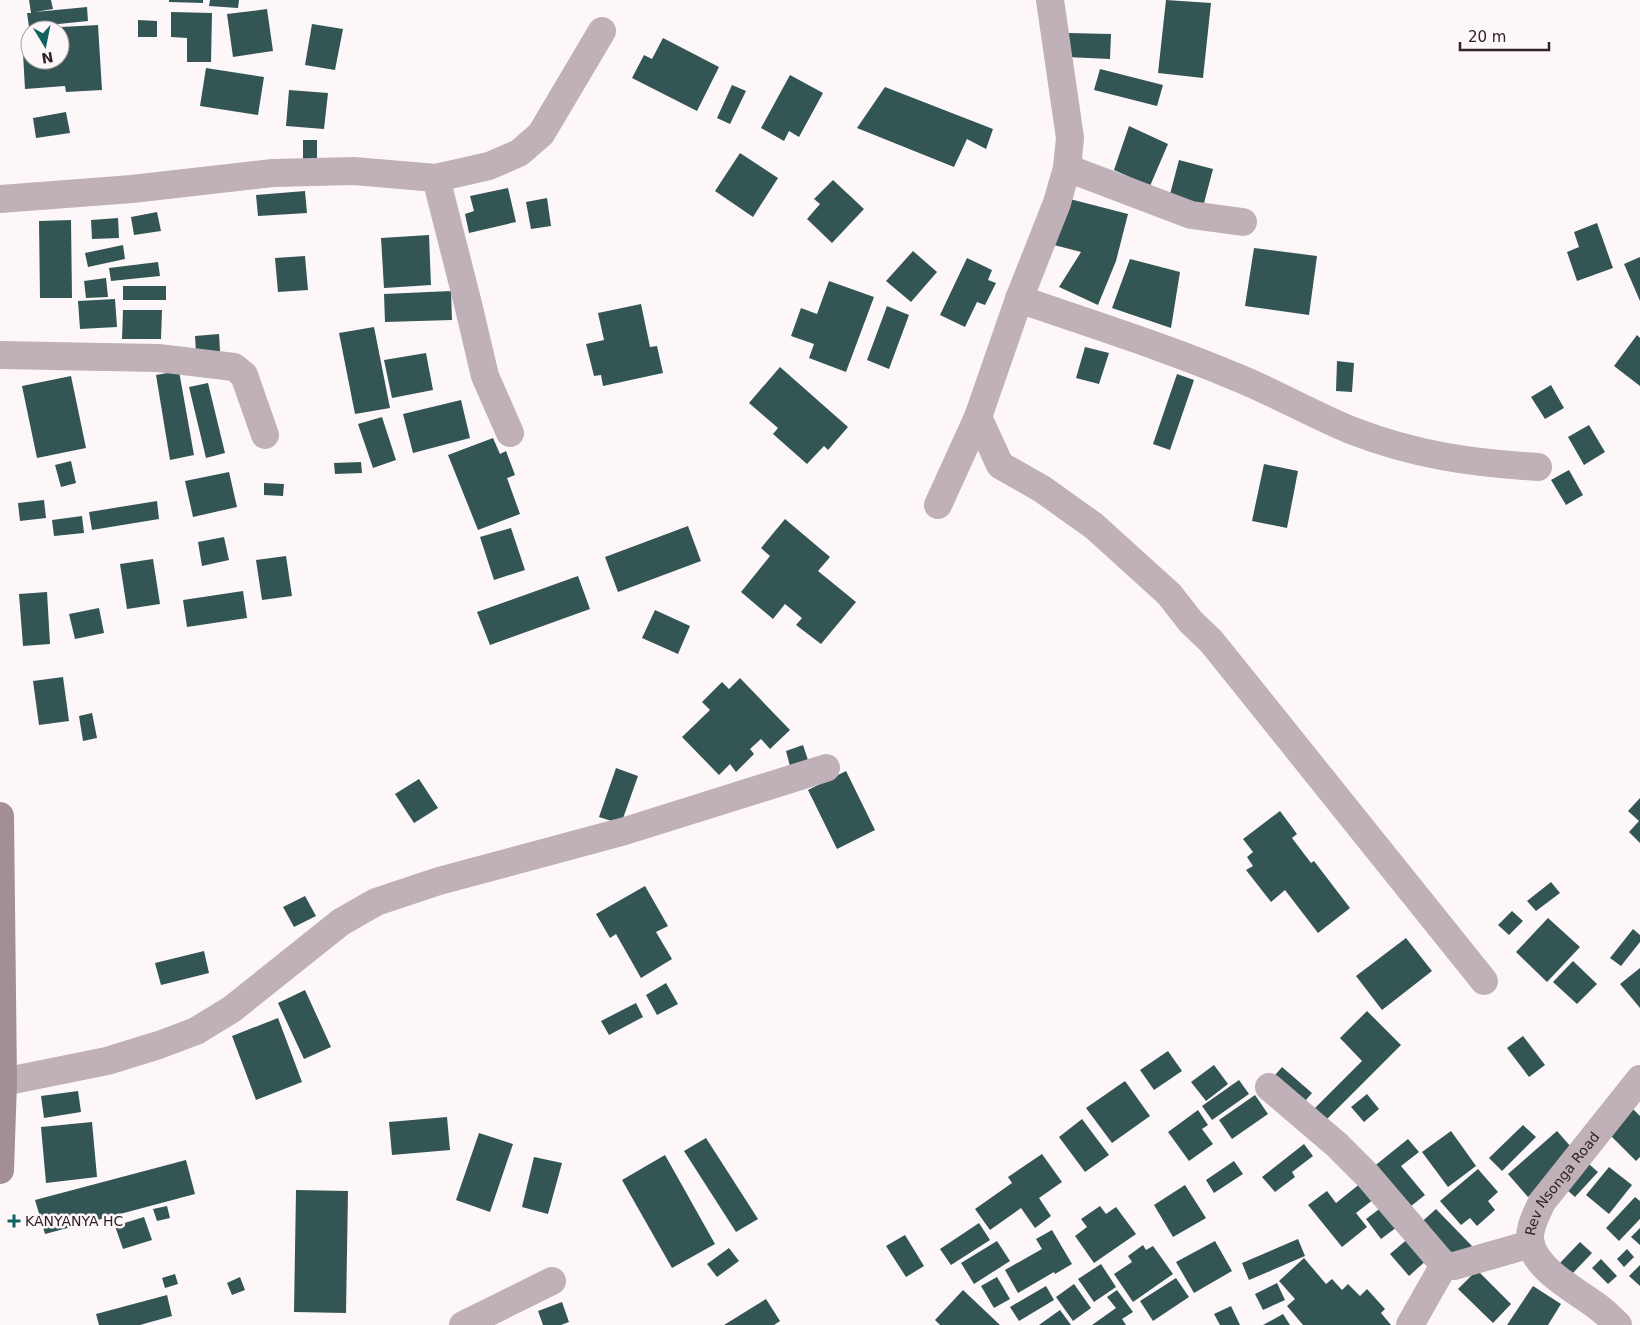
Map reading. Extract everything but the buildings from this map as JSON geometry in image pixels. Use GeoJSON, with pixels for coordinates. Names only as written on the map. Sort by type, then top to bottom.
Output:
{"type":"FeatureCollection","features":[{"type":"Feature","properties":{"kind":"street"},"geometry":{"type":"LineString","coordinates":[[938,505],[978,417],[1019,299],[1056,204],[1067,168],[1070,138],[1050,0]]}},
{"type":"Feature","properties":{"kind":"street"},"geometry":{"type":"LineString","coordinates":[[0,199],[132,189],[273,173],[354,171],[436,178],[489,166],[518,153],[541,134],[602,31]]}},
{"type":"Feature","properties":{"kind":"street"},"geometry":{"type":"LineString","coordinates":[[1067,168],[1191,215],[1243,222]]}},
{"type":"Feature","properties":{"kind":"street"},"geometry":{"type":"LineString","coordinates":[[436,178],[484,376],[510,433]]}},
{"type":"Feature","properties":{"kind":"street"},"geometry":{"type":"LineString","coordinates":[[1019,299],[1148,343],[1237,377],[1354,431],[1414,451],[1483,463],[1538,467]]}},
{"type":"Feature","properties":{"kind":"street"},"geometry":{"type":"LineString","coordinates":[[0,355],[158,358],[234,367],[244,375],[264,435]]}},
{"type":"Feature","properties":{"kind":"street"},"geometry":{"type":"LineString","coordinates":[[978,417],[1000,465],[1042,489],[1094,526],[1169,594],[1192,622],[1211,641],[1484,981]]}},
{"type":"Feature","properties":{"kind":"street"},"geometry":{"type":"LineString","coordinates":[[3,1082],[107,1061],[196,1031],[232,1009],[341,922],[376,902],[439,881],[625,831],[826,768]]}},
{"type":"Feature","properties":{"kind":"street"},"geometry":{"type":"LineString","coordinates":[[0,833],[3,1082],[0,1170]]}},
{"type":"Feature","properties":{"kind":"street","name":"Rev Nsonga Road"},"geometry":{"type":"LineString","coordinates":[[1618,1325],[1600,1308],[1556,1277],[1537,1258],[1531,1244],[1532,1223],[1542,1202],[1640,1079]]}},
{"type":"Feature","properties":{"kind":"street"},"geometry":{"type":"LineString","coordinates":[[1268,1087],[1338,1145],[1368,1176],[1444,1265],[1454,1266],[1531,1244]]}},
{"type":"Feature","properties":{"kind":"street"},"geometry":{"type":"LineString","coordinates":[[1410,1325],[1444,1265]]}},
{"type":"Feature","properties":{"kind":"street"},"geometry":{"type":"LineString","coordinates":[[463,1325],[552,1281]]}},
{"type":"Feature","properties":{"kind":"place","name":"KANYANYA HC"},"geometry":{"type":"Point","coordinates":[14,1221]}}]}
